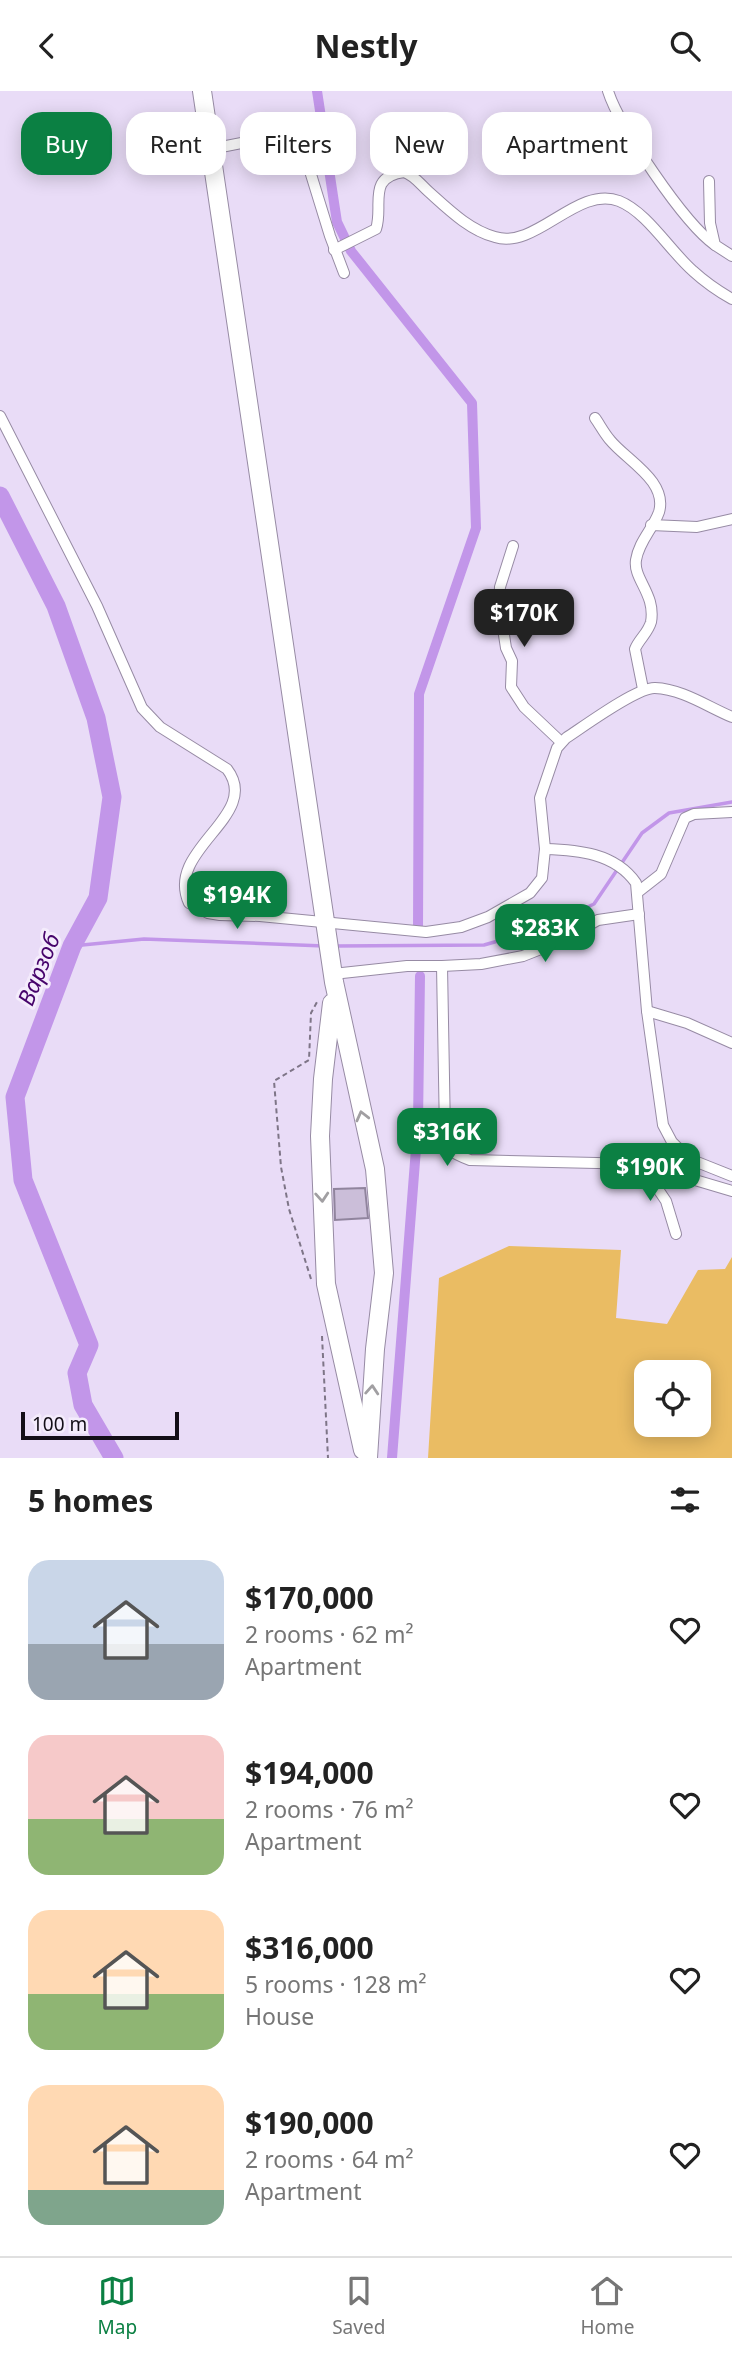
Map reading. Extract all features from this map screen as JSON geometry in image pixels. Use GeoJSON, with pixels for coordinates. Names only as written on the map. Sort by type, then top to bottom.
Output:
{"type":"FeatureCollection","features":[{"type":"Feature","properties":{"kind":"highway"},"geometry":{"type":"LineString","coordinates":[[202,91],[205,112]]}},
{"type":"Feature","properties":{"kind":"highway"},"geometry":{"type":"LineString","coordinates":[[215,175],[333,974],[375,1169],[384,1273],[366,1458]]}},
{"type":"Feature","properties":{"kind":"highway"},"geometry":{"type":"LineString","coordinates":[[333,974],[320,1136],[326,1284],[366,1458]]}},
{"type":"Feature","properties":{"kind":"street"},"geometry":{"type":"LineString","coordinates":[[608,91],[630,133],[690,224],[732,255]]}},
{"type":"Feature","properties":{"kind":"street"},"geometry":{"type":"LineString","coordinates":[[226,146],[287,134],[302,142],[344,273]]}},
{"type":"Feature","properties":{"kind":"street"},"geometry":{"type":"LineString","coordinates":[[337,249],[376,229],[380,188],[388,177],[400,172],[409,174],[452,213],[498,239],[520,236],[586,202],[607,198],[619,201],[638,213],[692,270],[732,299]]}},
{"type":"Feature","properties":{"kind":"street"},"geometry":{"type":"LineString","coordinates":[[709,181],[710,223],[715,245]]}},
{"type":"Feature","properties":{"kind":"street"},"geometry":{"type":"LineString","coordinates":[[0,416],[97,606],[142,708],[160,726],[227,769],[234,780],[231,807],[194,854],[184,888],[189,903],[208,913],[260,915],[326,926],[426,932],[461,927],[507,907],[537,887],[544,869],[545,849],[540,798],[544,780],[561,742],[643,689],[652,687],[674,691],[732,717]]}},
{"type":"Feature","properties":{"kind":"street"},"geometry":{"type":"LineString","coordinates":[[595,418],[611,441],[656,486],[660,501],[659,510],[636,559],[636,567],[650,596],[652,612],[648,629],[635,649],[643,689]]}},
{"type":"Feature","properties":{"kind":"street"},"geometry":{"type":"LineString","coordinates":[[651,525],[697,527],[732,519]]}},
{"type":"Feature","properties":{"kind":"street"},"geometry":{"type":"LineString","coordinates":[[513,546],[500,587],[499,603],[506,648],[513,661],[511,687],[524,707],[561,742]]}},
{"type":"Feature","properties":{"kind":"street"},"geometry":{"type":"LineString","coordinates":[[638,892],[661,874],[685,818],[694,814],[732,813]]}},
{"type":"Feature","properties":{"kind":"street"},"geometry":{"type":"LineString","coordinates":[[545,849],[584,851],[599,855],[625,870],[636,883],[648,1011],[666,1134],[682,1152],[696,1162],[732,1176]]}},
{"type":"Feature","properties":{"kind":"street"},"geometry":{"type":"LineString","coordinates":[[333,974],[407,966],[481,964],[523,956],[561,941],[598,920],[639,914]]}},
{"type":"Feature","properties":{"kind":"street"},"geometry":{"type":"LineString","coordinates":[[442,966],[445,1133],[450,1151],[470,1160],[641,1164],[732,1191]]}},
{"type":"Feature","properties":{"kind":"street"},"geometry":{"type":"LineString","coordinates":[[648,1011],[687,1023],[732,1043]]}},
{"type":"Feature","properties":{"kind":"street"},"geometry":{"type":"LineString","coordinates":[[641,1164],[666,1201],[676,1234]]}},
{"type":"Feature","properties":{"kind":"path"},"geometry":{"type":"LineString","coordinates":[[312,1281],[289,1209],[281,1167],[274,1081],[309,1060],[312,1013],[317,1002]]}},
{"type":"Feature","properties":{"kind":"path"},"geometry":{"type":"LineString","coordinates":[[322,1330],[328,1458]]}},
{"type":"Feature","properties":{"kind":"shaded area"},"geometry":{"type":"Polygon","coordinates":[[[509,1246],[621,1250],[616,1318],[667,1324],[698,1270],[725,1269],[732,1257],[732,1458],[428,1458],[439,1278],[509,1246]]]}},
{"type":"Feature","properties":{"kind":"building"},"geometry":{"type":"Polygon","coordinates":[[[365,1188],[368,1218],[335,1220],[334,1189],[365,1188]]]}},
{"type":"Feature","properties":{"kind":"waterway"},"geometry":{"type":"LineString","coordinates":[[317,91],[337,222],[351,251],[472,403],[476,528],[419,694],[418,930]]}},
{"type":"Feature","properties":{"kind":"waterway","name":"Варзоб"},"geometry":{"type":"LineString","coordinates":[[0,496],[56,606],[96,718],[112,797],[98,898],[72,946],[15,1097],[23,1180],[89,1345],[77,1373],[83,1405],[114,1458]]}},
{"type":"Feature","properties":{"kind":"waterway"},"geometry":{"type":"LineString","coordinates":[[336,946],[484,945],[540,929],[594,904],[642,833],[669,813],[732,802]]}},
{"type":"Feature","properties":{"kind":"waterway"},"geometry":{"type":"LineString","coordinates":[[72,946],[144,939],[324,946]]}},
{"type":"Feature","properties":{"kind":"waterway"},"geometry":{"type":"LineString","coordinates":[[392,1458],[418,1123],[420,976]]}}]}
